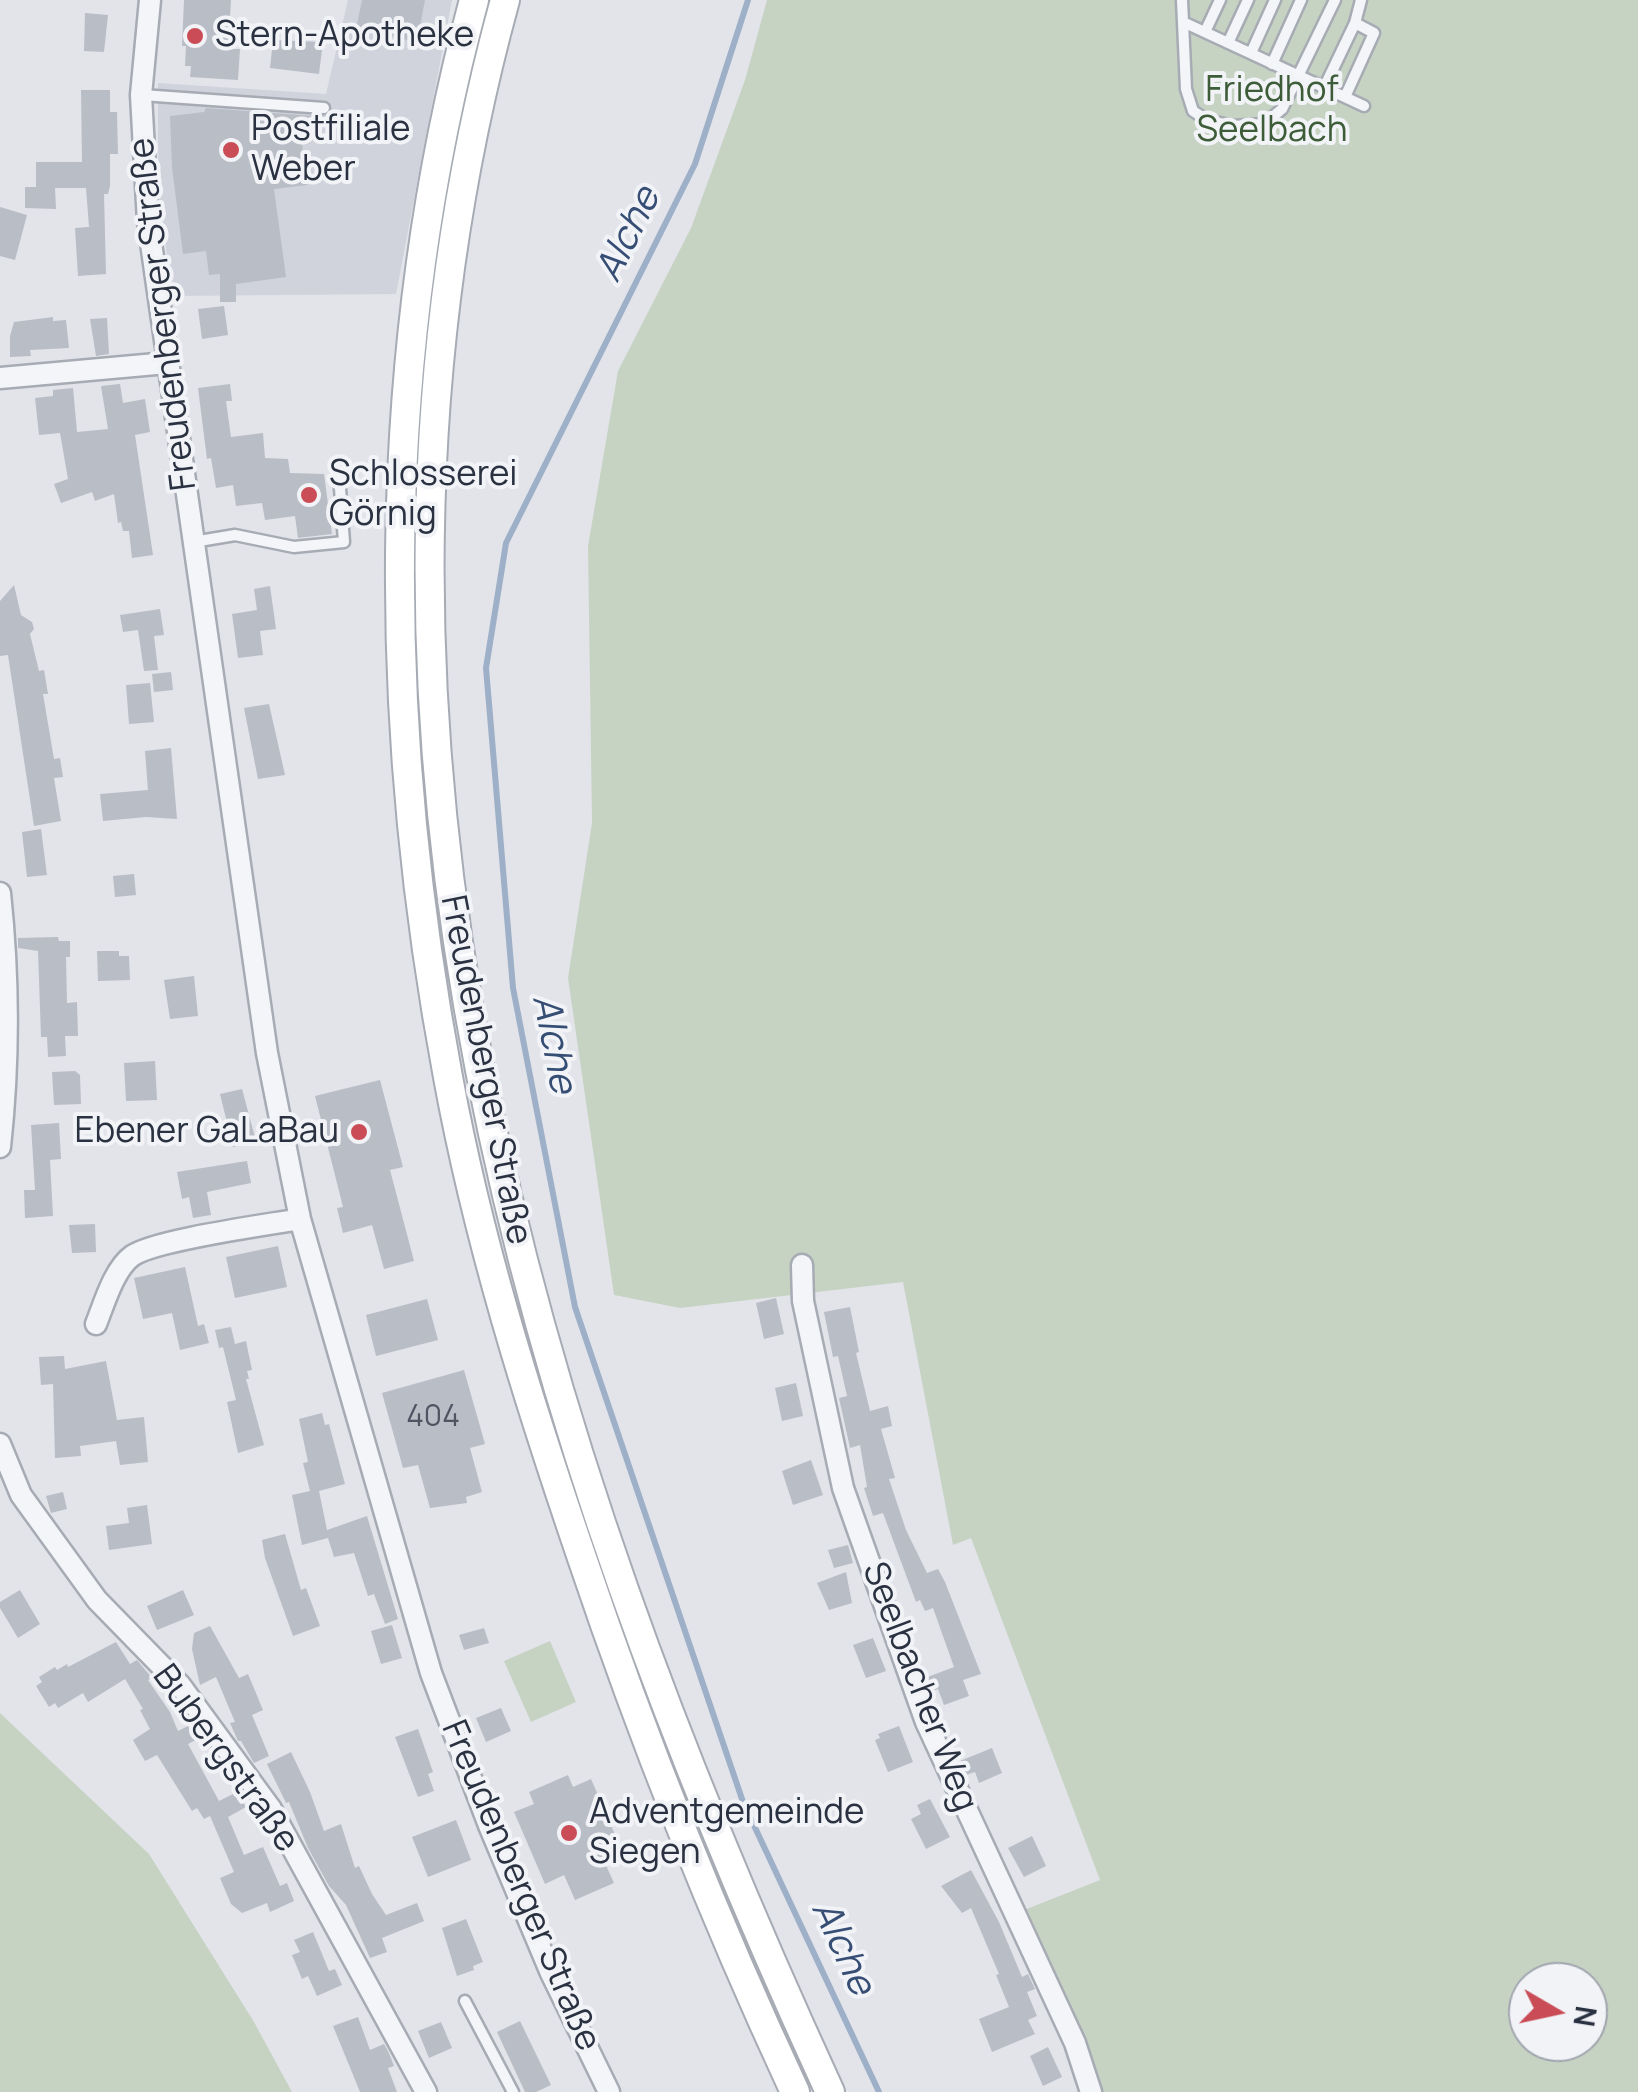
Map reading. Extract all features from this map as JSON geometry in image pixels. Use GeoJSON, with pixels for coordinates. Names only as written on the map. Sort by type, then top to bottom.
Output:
{"type":"FeatureCollection","features":[{"type":"Feature","properties":{"kind":"main road","name":"Freudenberger Straße"},"geometry":{"type":"LineString","coordinates":[[474,0],[448,110],[420,270],[404,437],[399,605],[402,724],[426,946],[448,1078],[475,1202],[506,1323],[550,1464],[610,1641],[683,1836],[795,2092]]}},
{"type":"Feature","properties":{"kind":"main road","name":"Freudenberger Straße"},"geometry":{"type":"LineString","coordinates":[[505,0],[462,194],[440,356],[432,451],[429,620],[440,818],[455,941],[504,1192],[534,1311],[576,1450],[639,1632],[712,1822],[830,2092]]}},
{"type":"Feature","properties":{"kind":"street","name":"Freudenberger Straße"},"geometry":{"type":"LineString","coordinates":[[150,0],[141,95],[148,222],[266,1053],[300,1218],[432,1673],[490,1828],[550,1971],[609,2092]]}},
{"type":"Feature","properties":{"kind":"street"},"geometry":{"type":"LineString","coordinates":[[0,378],[166,363]]}},
{"type":"Feature","properties":{"kind":"street"},"geometry":{"type":"LineString","coordinates":[[0,893],[5,936],[6,1092],[0,1147]]}},
{"type":"Feature","properties":{"kind":"street"},"geometry":{"type":"LineString","coordinates":[[96,1324],[122,1268],[132,1256],[158,1246],[300,1218]]}},
{"type":"Feature","properties":{"kind":"street","name":"Seelbacher Weg"},"geometry":{"type":"LineString","coordinates":[[802,1265],[802,1301],[843,1488],[926,1722],[1075,2043],[1091,2092]]}},
{"type":"Feature","properties":{"kind":"street","name":"Bubergstraße"},"geometry":{"type":"LineString","coordinates":[[0,1444],[21,1495],[97,1600],[180,1685],[270,1809],[426,2092]]}},
{"type":"Feature","properties":{"kind":"lane"},"geometry":{"type":"LineString","coordinates":[[1182,0],[1186,89],[1192,111],[1207,120],[1232,126],[1264,124],[1282,110],[1334,0]]}},
{"type":"Feature","properties":{"kind":"lane"},"geometry":{"type":"LineString","coordinates":[[1205,32],[1220,0]]}},
{"type":"Feature","properties":{"kind":"lane"},"geometry":{"type":"LineString","coordinates":[[1228,43],[1248,0]]}},
{"type":"Feature","properties":{"kind":"lane"},"geometry":{"type":"LineString","coordinates":[[1250,54],[1275,0]]}},
{"type":"Feature","properties":{"kind":"lane"},"geometry":{"type":"LineString","coordinates":[[1272,64],[1301,0]]}},
{"type":"Feature","properties":{"kind":"lane"},"geometry":{"type":"LineString","coordinates":[[1324,88],[1355,22],[1360,0]]}},
{"type":"Feature","properties":{"kind":"lane"},"geometry":{"type":"LineString","coordinates":[[1183,22],[1364,106]]}},
{"type":"Feature","properties":{"kind":"lane"},"geometry":{"type":"LineString","coordinates":[[1345,97],[1374,33],[1355,22]]}},
{"type":"Feature","properties":{"kind":"lane"},"geometry":{"type":"LineString","coordinates":[[141,95],[324,108]]}},
{"type":"Feature","properties":{"kind":"lane"},"geometry":{"type":"LineString","coordinates":[[192,542],[235,535],[294,548],[344,542],[339,475]]}},
{"type":"Feature","properties":{"kind":"lane"},"geometry":{"type":"LineString","coordinates":[[465,2001],[513,2092]]}},
{"type":"Feature","properties":{"kind":"shaded area"},"geometry":{"type":"Polygon","coordinates":[[[348,0],[452,0],[396,294],[172,296],[158,180],[158,83],[326,94],[348,0]]]}},
{"type":"Feature","properties":{"kind":"green space","name":"Friedhof Seelbach"},"geometry":{"type":"Polygon","coordinates":[[[767,0],[1638,0],[1638,2092],[1091,2092],[1014,1914],[1100,1880],[971,1538],[953,1545],[903,1282],[680,1308],[614,1295],[568,978],[592,823],[588,546],[618,371],[691,228],[745,80],[767,0]]]}},
{"type":"Feature","properties":{"kind":"green space"},"geometry":{"type":"Polygon","coordinates":[[[550,1641],[576,1702],[531,1722],[504,1661],[550,1641]]]}},
{"type":"Feature","properties":{"kind":"green space"},"geometry":{"type":"Polygon","coordinates":[[[0,1713],[149,1854],[254,2022],[292,2092],[0,2092],[0,1713]]]}},
{"type":"Feature","properties":{"kind":"building"},"geometry":{"type":"Polygon","coordinates":[[[184,0],[231,0],[228,49],[240,49],[238,80],[190,77],[191,66],[185,66],[186,46],[182,46],[184,0]]]}},
{"type":"Feature","properties":{"kind":"building"},"geometry":{"type":"Polygon","coordinates":[[[362,0],[425,0],[417,42],[356,29],[362,0]]]}},
{"type":"Feature","properties":{"kind":"building"},"geometry":{"type":"Polygon","coordinates":[[[85,13],[108,15],[104,52],[84,51],[85,13]]]}},
{"type":"Feature","properties":{"kind":"building"},"geometry":{"type":"Polygon","coordinates":[[[273,40],[323,42],[319,74],[270,68],[273,40]]]}},
{"type":"Feature","properties":{"kind":"building"},"geometry":{"type":"Polygon","coordinates":[[[81,90],[110,90],[110,112],[117,112],[118,154],[110,154],[110,186],[108,194],[104,194],[106,274],[78,276],[75,228],[89,227],[86,188],[55,188],[56,209],[25,208],[25,187],[36,187],[36,162],[82,162],[81,90]]]}},
{"type":"Feature","properties":{"kind":"building"},"geometry":{"type":"Polygon","coordinates":[[[206,108],[314,116],[310,143],[302,144],[307,185],[274,189],[286,277],[236,284],[236,302],[220,302],[220,274],[209,275],[206,251],[183,254],[170,116],[204,112],[206,108]]]}},
{"type":"Feature","properties":{"kind":"building"},"geometry":{"type":"Polygon","coordinates":[[[0,207],[27,215],[15,260],[0,256],[0,207]]]}},
{"type":"Feature","properties":{"kind":"building"},"geometry":{"type":"Polygon","coordinates":[[[224,306],[228,335],[202,339],[198,309],[224,306]]]}},
{"type":"Feature","properties":{"kind":"building"},"geometry":{"type":"Polygon","coordinates":[[[53,317],[53,321],[66,320],[69,348],[30,350],[31,356],[10,357],[14,322],[53,317]]]}},
{"type":"Feature","properties":{"kind":"building"},"geometry":{"type":"Polygon","coordinates":[[[107,318],[109,354],[96,356],[90,319],[107,318]]]}},
{"type":"Feature","properties":{"kind":"building"},"geometry":{"type":"Polygon","coordinates":[[[120,384],[123,403],[145,399],[150,432],[135,435],[153,555],[132,558],[129,531],[123,531],[121,522],[118,523],[114,494],[95,501],[92,492],[61,503],[54,484],[68,479],[60,433],[39,435],[35,398],[53,396],[53,390],[73,388],[77,432],[108,429],[101,386],[120,384]]]}},
{"type":"Feature","properties":{"kind":"building"},"geometry":{"type":"Polygon","coordinates":[[[230,384],[232,401],[226,401],[231,437],[263,433],[265,458],[288,459],[290,473],[324,474],[332,534],[298,538],[295,516],[265,520],[262,503],[236,506],[233,485],[216,488],[211,458],[207,459],[198,388],[230,384]]]}},
{"type":"Feature","properties":{"kind":"building"},"geometry":{"type":"Polygon","coordinates":[[[14,585],[21,615],[32,622],[34,629],[30,634],[39,671],[44,670],[48,694],[43,694],[54,759],[60,758],[63,777],[54,778],[61,821],[34,826],[8,655],[0,656],[0,601],[14,585]]]}},
{"type":"Feature","properties":{"kind":"building"},"geometry":{"type":"Polygon","coordinates":[[[270,586],[276,629],[260,631],[263,655],[238,658],[232,614],[257,610],[254,589],[270,586]]]}},
{"type":"Feature","properties":{"kind":"building"},"geometry":{"type":"Polygon","coordinates":[[[160,609],[164,635],[154,636],[158,670],[144,671],[138,630],[123,632],[120,615],[160,609]]]}},
{"type":"Feature","properties":{"kind":"building"},"geometry":{"type":"Polygon","coordinates":[[[171,672],[173,690],[154,692],[152,674],[171,672]]]}},
{"type":"Feature","properties":{"kind":"building"},"geometry":{"type":"Polygon","coordinates":[[[150,683],[154,722],[129,724],[126,685],[150,683]]]}},
{"type":"Feature","properties":{"kind":"building"},"geometry":{"type":"Polygon","coordinates":[[[269,704],[285,775],[258,779],[244,708],[269,704]]]}},
{"type":"Feature","properties":{"kind":"building"},"geometry":{"type":"Polygon","coordinates":[[[171,748],[177,819],[103,821],[100,794],[148,790],[145,751],[171,748]]]}},
{"type":"Feature","properties":{"kind":"building"},"geometry":{"type":"Polygon","coordinates":[[[41,829],[47,875],[27,877],[22,832],[41,829]]]}},
{"type":"Feature","properties":{"kind":"building"},"geometry":{"type":"Polygon","coordinates":[[[134,874],[136,895],[115,897],[113,876],[134,874]]]}},
{"type":"Feature","properties":{"kind":"building"},"geometry":{"type":"Polygon","coordinates":[[[58,937],[59,941],[70,941],[70,957],[66,957],[67,1003],[77,1002],[78,1036],[65,1036],[66,1056],[48,1057],[47,1037],[41,1037],[38,951],[18,948],[18,938],[58,937]]]}},
{"type":"Feature","properties":{"kind":"building"},"geometry":{"type":"Polygon","coordinates":[[[97,951],[119,951],[119,956],[129,956],[130,980],[98,981],[97,951]]]}},
{"type":"Feature","properties":{"kind":"building"},"geometry":{"type":"Polygon","coordinates":[[[194,976],[198,1016],[170,1019],[164,980],[194,976]]]}},
{"type":"Feature","properties":{"kind":"building"},"geometry":{"type":"Polygon","coordinates":[[[155,1061],[157,1100],[126,1101],[124,1063],[155,1061]]]}},
{"type":"Feature","properties":{"kind":"building"},"geometry":{"type":"Polygon","coordinates":[[[75,1071],[80,1075],[81,1104],[54,1105],[52,1072],[75,1071]]]}},
{"type":"Feature","properties":{"kind":"building"},"geometry":{"type":"Polygon","coordinates":[[[380,1080],[403,1167],[390,1170],[414,1261],[384,1269],[372,1225],[343,1233],[337,1208],[343,1207],[315,1096],[380,1080]]]}},
{"type":"Feature","properties":{"kind":"building"},"geometry":{"type":"Polygon","coordinates":[[[242,1089],[256,1141],[233,1147],[220,1094],[242,1089]]]}},
{"type":"Feature","properties":{"kind":"building"},"geometry":{"type":"Polygon","coordinates":[[[59,1123],[61,1159],[50,1160],[53,1216],[25,1218],[24,1190],[35,1190],[31,1125],[59,1123]]]}},
{"type":"Feature","properties":{"kind":"building"},"geometry":{"type":"Polygon","coordinates":[[[247,1161],[251,1183],[207,1192],[211,1215],[193,1218],[189,1197],[182,1199],[177,1172],[247,1161]]]}},
{"type":"Feature","properties":{"kind":"building"},"geometry":{"type":"Polygon","coordinates":[[[95,1224],[96,1252],[72,1253],[69,1225],[95,1224]]]}},
{"type":"Feature","properties":{"kind":"building"},"geometry":{"type":"Polygon","coordinates":[[[278,1246],[287,1287],[235,1298],[226,1257],[278,1246]]]}},
{"type":"Feature","properties":{"kind":"building"},"geometry":{"type":"Polygon","coordinates":[[[185,1267],[198,1326],[204,1324],[209,1343],[180,1350],[172,1313],[143,1319],[134,1278],[185,1267]]]}},
{"type":"Feature","properties":{"kind":"building"},"geometry":{"type":"Polygon","coordinates":[[[776,1298],[784,1334],[764,1339],[756,1303],[776,1298]]]}},
{"type":"Feature","properties":{"kind":"building"},"geometry":{"type":"Polygon","coordinates":[[[427,1299],[438,1340],[376,1356],[366,1315],[427,1299]]]}},
{"type":"Feature","properties":{"kind":"building"},"geometry":{"type":"Polygon","coordinates":[[[850,1307],[870,1411],[888,1406],[892,1426],[881,1429],[895,1478],[889,1479],[906,1530],[927,1573],[938,1569],[945,1582],[981,1674],[963,1680],[969,1696],[944,1705],[938,1689],[930,1692],[925,1678],[954,1667],[933,1608],[925,1611],[920,1600],[916,1602],[883,1513],[873,1516],[864,1488],[867,1487],[860,1445],[850,1448],[839,1398],[847,1396],[838,1356],[833,1357],[824,1312],[850,1307]]]}},
{"type":"Feature","properties":{"kind":"building"},"geometry":{"type":"Polygon","coordinates":[[[231,1327],[235,1344],[246,1341],[252,1370],[247,1371],[246,1379],[264,1445],[238,1453],[227,1402],[236,1400],[215,1330],[231,1327]]]}},
{"type":"Feature","properties":{"kind":"building"},"geometry":{"type":"Polygon","coordinates":[[[64,1356],[65,1369],[106,1361],[117,1420],[144,1417],[148,1462],[120,1465],[116,1441],[80,1446],[81,1456],[55,1458],[53,1384],[41,1385],[39,1357],[64,1356]]]}},
{"type":"Feature","properties":{"kind":"building"},"geometry":{"type":"Polygon","coordinates":[[[464,1370],[485,1444],[470,1448],[482,1492],[466,1497],[467,1503],[430,1508],[418,1465],[403,1468],[382,1393],[464,1370]]]}},
{"type":"Feature","properties":{"kind":"building"},"geometry":{"type":"Polygon","coordinates":[[[796,1383],[803,1416],[782,1421],[775,1388],[796,1383]]]}},
{"type":"Feature","properties":{"kind":"building"},"geometry":{"type":"Polygon","coordinates":[[[322,1413],[325,1425],[329,1424],[345,1484],[319,1491],[327,1530],[367,1516],[398,1619],[385,1624],[374,1594],[368,1596],[354,1553],[334,1557],[328,1538],[302,1545],[292,1495],[310,1491],[299,1419],[322,1413]]]}},
{"type":"Feature","properties":{"kind":"building"},"geometry":{"type":"Polygon","coordinates":[[[811,1460],[823,1495],[793,1505],[782,1471],[811,1460]]]}},
{"type":"Feature","properties":{"kind":"building"},"geometry":{"type":"Polygon","coordinates":[[[63,1492],[67,1509],[51,1513],[46,1496],[63,1492]]]}},
{"type":"Feature","properties":{"kind":"building"},"geometry":{"type":"Polygon","coordinates":[[[147,1505],[152,1544],[109,1550],[106,1526],[129,1523],[127,1508],[147,1505]]]}},
{"type":"Feature","properties":{"kind":"building"},"geometry":{"type":"Polygon","coordinates":[[[285,1534],[301,1590],[306,1588],[320,1626],[293,1636],[262,1540],[285,1534]]]}},
{"type":"Feature","properties":{"kind":"building"},"geometry":{"type":"Polygon","coordinates":[[[848,1545],[853,1563],[834,1568],[828,1550],[848,1545]]]}},
{"type":"Feature","properties":{"kind":"building"},"geometry":{"type":"Polygon","coordinates":[[[846,1572],[852,1603],[829,1610],[817,1583],[846,1572]]]}},
{"type":"Feature","properties":{"kind":"building"},"geometry":{"type":"Polygon","coordinates":[[[20,1590],[40,1624],[18,1638],[0,1602],[20,1590]]]}},
{"type":"Feature","properties":{"kind":"building"},"geometry":{"type":"Polygon","coordinates":[[[183,1590],[194,1615],[157,1630],[147,1606],[183,1590]]]}},
{"type":"Feature","properties":{"kind":"building"},"geometry":{"type":"Polygon","coordinates":[[[392,1625],[402,1658],[381,1664],[371,1631],[392,1625]]]}},
{"type":"Feature","properties":{"kind":"building"},"geometry":{"type":"Polygon","coordinates":[[[210,1626],[239,1678],[248,1674],[263,1710],[252,1715],[269,1756],[254,1763],[230,1723],[235,1722],[216,1677],[200,1685],[192,1649],[194,1633],[210,1626]]]}},
{"type":"Feature","properties":{"kind":"building"},"geometry":{"type":"Polygon","coordinates":[[[484,1628],[489,1643],[464,1650],[459,1635],[484,1628]]]}},
{"type":"Feature","properties":{"kind":"building"},"geometry":{"type":"Polygon","coordinates":[[[873,1638],[886,1671],[866,1678],[853,1645],[873,1638]]]}},
{"type":"Feature","properties":{"kind":"building"},"geometry":{"type":"Polygon","coordinates":[[[116,1642],[130,1664],[137,1660],[152,1678],[148,1680],[178,1731],[188,1726],[196,1740],[188,1744],[219,1801],[237,1792],[246,1807],[228,1817],[244,1855],[263,1847],[280,1886],[287,1883],[294,1901],[270,1912],[267,1903],[242,1913],[231,1904],[220,1878],[234,1872],[210,1816],[204,1819],[197,1808],[192,1811],[157,1755],[145,1761],[133,1740],[150,1729],[125,1679],[88,1702],[83,1693],[58,1708],[55,1703],[49,1707],[36,1686],[42,1682],[39,1677],[116,1642]]]}},
{"type":"Feature","properties":{"kind":"building"},"geometry":{"type":"Polygon","coordinates":[[[501,1708],[511,1731],[486,1742],[476,1718],[501,1708]]]}},
{"type":"Feature","properties":{"kind":"building"},"geometry":{"type":"Polygon","coordinates":[[[899,1726],[913,1762],[888,1772],[875,1740],[880,1738],[878,1734],[899,1726]]]}},
{"type":"Feature","properties":{"kind":"building"},"geometry":{"type":"Polygon","coordinates":[[[418,1729],[433,1772],[428,1774],[434,1791],[418,1797],[395,1737],[418,1729]]]}},
{"type":"Feature","properties":{"kind":"building"},"geometry":{"type":"Polygon","coordinates":[[[992,1748],[1002,1773],[979,1783],[975,1772],[966,1775],[960,1761],[992,1748]]]}},
{"type":"Feature","properties":{"kind":"building"},"geometry":{"type":"Polygon","coordinates":[[[291,1752],[324,1831],[341,1824],[355,1868],[359,1866],[386,1915],[417,1903],[424,1921],[382,1938],[387,1952],[370,1958],[346,1905],[329,1886],[267,1764],[291,1752]]]}},
{"type":"Feature","properties":{"kind":"building","name":"Adventgemeinde Siegen"},"geometry":{"type":"Polygon","coordinates":[[[568,1775],[573,1787],[591,1779],[623,1853],[604,1861],[614,1883],[575,1900],[564,1875],[545,1884],[514,1812],[534,1804],[529,1792],[568,1775]]]}},
{"type":"Feature","properties":{"kind":"building"},"geometry":{"type":"Polygon","coordinates":[[[930,1799],[950,1837],[926,1849],[911,1819],[921,1814],[917,1805],[930,1799]]]}},
{"type":"Feature","properties":{"kind":"building"},"geometry":{"type":"Polygon","coordinates":[[[456,1820],[471,1860],[428,1877],[412,1837],[456,1820]]]}},
{"type":"Feature","properties":{"kind":"building"},"geometry":{"type":"Polygon","coordinates":[[[1032,1836],[1046,1866],[1024,1877],[1008,1848],[1032,1836]]]}},
{"type":"Feature","properties":{"kind":"building"},"geometry":{"type":"Polygon","coordinates":[[[971,1870],[1022,1977],[1028,1974],[1035,1989],[1027,1992],[1037,2016],[1028,2020],[1035,2034],[992,2052],[979,2019],[1009,2007],[996,1975],[999,1974],[971,1908],[962,1913],[941,1886],[971,1870]]]}},
{"type":"Feature","properties":{"kind":"building"},"geometry":{"type":"Polygon","coordinates":[[[466,1919],[483,1962],[457,1976],[442,1928],[466,1919]]]}},
{"type":"Feature","properties":{"kind":"building"},"geometry":{"type":"Polygon","coordinates":[[[313,1932],[329,1971],[335,1969],[342,1985],[317,1996],[308,1976],[302,1979],[292,1955],[300,1952],[294,1940],[313,1932]]]}},
{"type":"Feature","properties":{"kind":"building"},"geometry":{"type":"Polygon","coordinates":[[[358,2017],[370,2050],[384,2044],[389,2053],[394,2066],[388,2068],[397,2092],[360,2092],[333,2026],[358,2017]]]}},
{"type":"Feature","properties":{"kind":"building"},"geometry":{"type":"Polygon","coordinates":[[[520,2021],[551,2085],[536,2092],[525,2092],[497,2032],[520,2021]]]}},
{"type":"Feature","properties":{"kind":"building"},"geometry":{"type":"Polygon","coordinates":[[[441,2022],[452,2048],[429,2058],[418,2031],[441,2022]]]}},
{"type":"Feature","properties":{"kind":"building"},"geometry":{"type":"Polygon","coordinates":[[[1048,2047],[1062,2077],[1043,2086],[1030,2056],[1048,2047]]]}},
{"type":"Feature","properties":{"kind":"waterway","name":"Alche"},"geometry":{"type":"LineString","coordinates":[[748,0],[695,164],[506,543],[486,668],[513,988],[575,1307],[743,1802],[879,2092]]}},
{"type":"Feature","properties":{"kind":"place","name":"Stern-Apotheke"},"geometry":{"type":"Point","coordinates":[195,36]}},
{"type":"Feature","properties":{"kind":"place","name":"Postfiliale Weber"},"geometry":{"type":"Point","coordinates":[231,150]}},
{"type":"Feature","properties":{"kind":"place","name":"Schlosserei Görnig"},"geometry":{"type":"Point","coordinates":[309,495]}},
{"type":"Feature","properties":{"kind":"place","name":"Ebener GaLaBau"},"geometry":{"type":"Point","coordinates":[359,1132]}},
{"type":"Feature","properties":{"kind":"place","name":"Adventgemeinde Siegen"},"geometry":{"type":"Point","coordinates":[569,1833]}}]}
